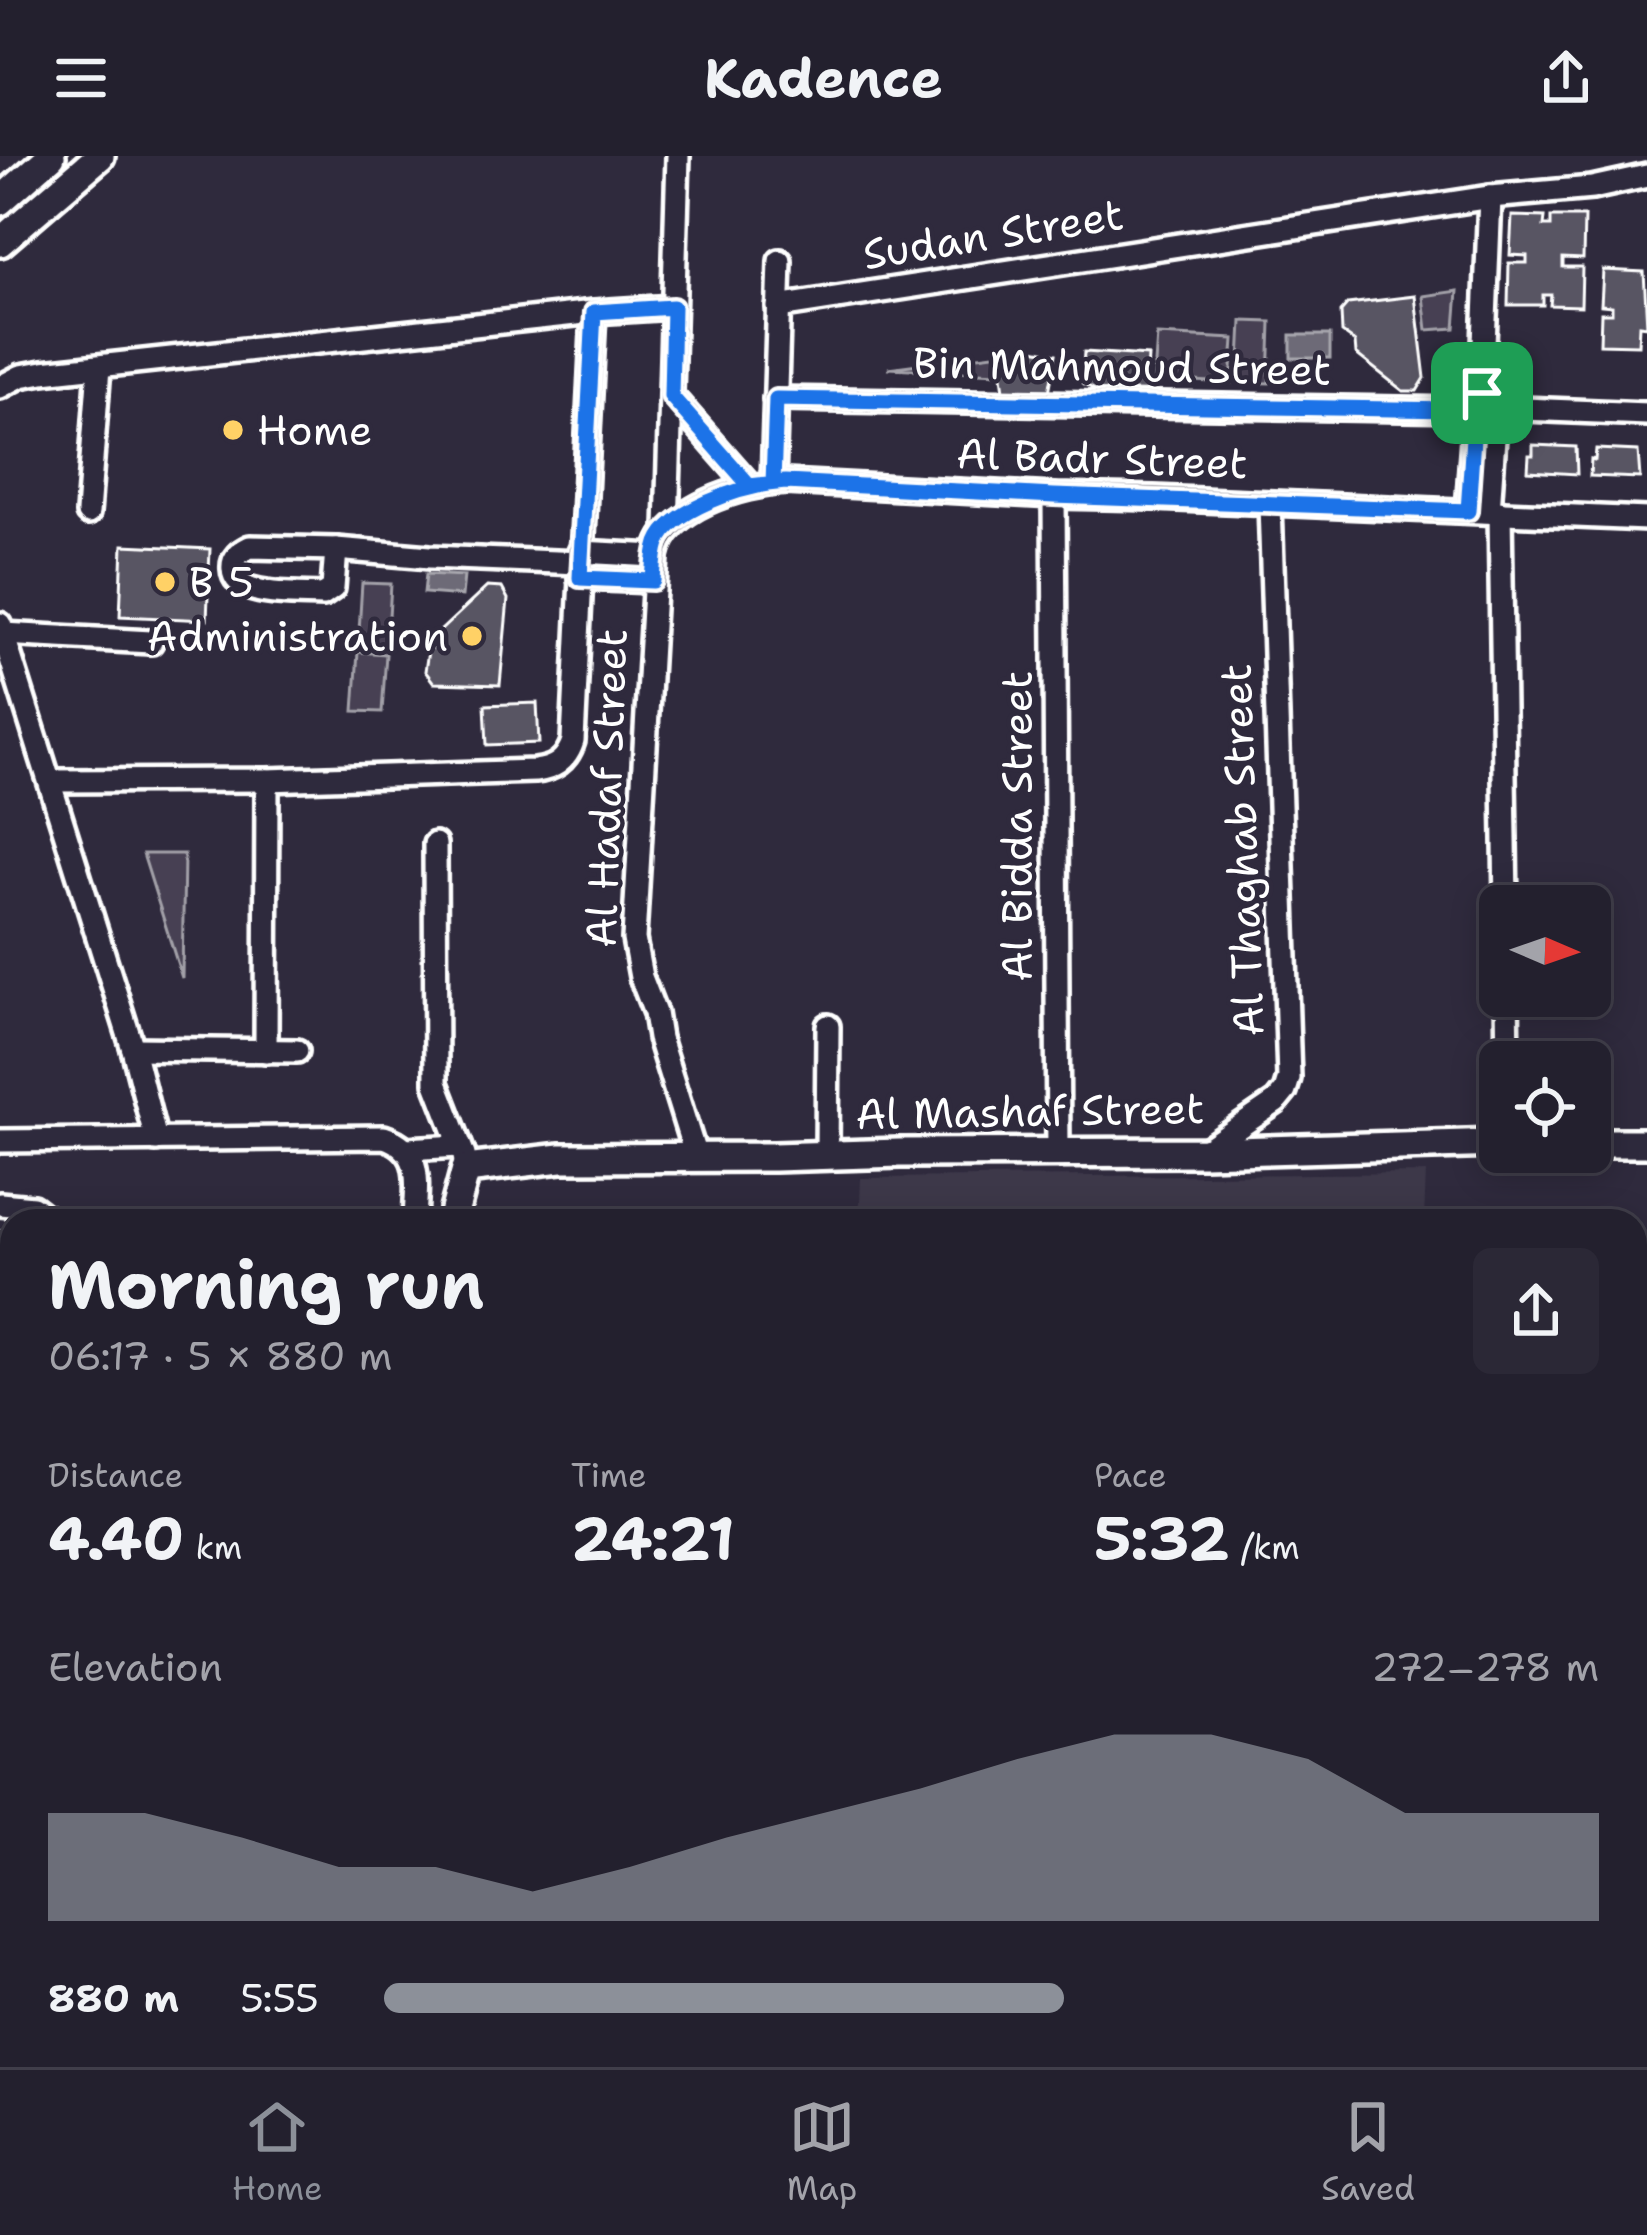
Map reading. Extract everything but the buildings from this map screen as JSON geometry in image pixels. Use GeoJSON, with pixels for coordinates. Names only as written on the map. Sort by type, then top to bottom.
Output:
{"type":"FeatureCollection","features":[{"type":"Feature","properties":{"kind":"street"},"geometry":{"type":"LineString","coordinates":[[0,201],[52,156]]}},
{"type":"Feature","properties":{"kind":"street"},"geometry":{"type":"LineString","coordinates":[[0,242],[100,156]]}},
{"type":"Feature","properties":{"kind":"street"},"geometry":{"type":"LineString","coordinates":[[336,549],[335,584],[327,594],[248,590],[233,574],[234,560],[250,547],[336,549],[580,564],[656,556],[658,542],[667,530],[678,156]]}},
{"type":"Feature","properties":{"kind":"street","name":"Sudan Street"},"geometry":{"type":"LineString","coordinates":[[778,307],[1490,197],[1592,188],[1647,176]]}},
{"type":"Feature","properties":{"kind":"street"},"geometry":{"type":"LineString","coordinates":[[1490,197],[1486,511],[1505,885]]}},
{"type":"Feature","properties":{"kind":"street"},"geometry":{"type":"LineString","coordinates":[[671,396],[762,485],[774,451],[780,261]]}},
{"type":"Feature","properties":{"kind":"street"},"geometry":{"type":"LineString","coordinates":[[0,387],[32,373],[673,307]]}},
{"type":"Feature","properties":{"kind":"street"},"geometry":{"type":"LineString","coordinates":[[51,781],[535,771],[564,760],[573,741],[594,312]]}},
{"type":"Feature","properties":{"kind":"street"},"geometry":{"type":"LineString","coordinates":[[88,513],[99,367]]}},
{"type":"Feature","properties":{"kind":"street","name":"Bin Mahmoud Street"},"geometry":{"type":"LineString","coordinates":[[776,399],[1647,414]]}},
{"type":"Feature","properties":{"kind":"street","name":"Al Badr Street"},"geometry":{"type":"LineString","coordinates":[[667,530],[709,503],[762,485],[1647,519]]}},
{"type":"Feature","properties":{"kind":"street","name":"Al Bidda Street"},"geometry":{"type":"LineString","coordinates":[[1054,496],[1058,1154]]}},
{"type":"Feature","properties":{"kind":"street","name":"Al Thaghab Street"},"geometry":{"type":"LineString","coordinates":[[1203,1152],[1276,1102],[1288,1078],[1270,504]]}},
{"type":"Feature","properties":{"kind":"street","name":"Al Hadaf Street"},"geometry":{"type":"LineString","coordinates":[[656,556],[634,939],[641,977],[656,1012],[659,1038],[696,1157]]}},
{"type":"Feature","properties":{"kind":"street"},"geometry":{"type":"LineString","coordinates":[[580,564],[653,581]]}},
{"type":"Feature","properties":{"kind":"street"},"geometry":{"type":"LineString","coordinates":[[151,642],[2,629],[134,1049],[156,1140]]}},
{"type":"Feature","properties":{"kind":"street"},"geometry":{"type":"LineString","coordinates":[[266,780],[266,1051]]}},
{"type":"Feature","properties":{"kind":"street"},"geometry":{"type":"LineString","coordinates":[[435,844],[434,1060],[436,1083],[462,1158],[455,1209]]}},
{"type":"Feature","properties":{"kind":"street"},"geometry":{"type":"LineString","coordinates":[[826,1155],[828,1026]]}},
{"type":"Feature","properties":{"kind":"street"},"geometry":{"type":"LineString","coordinates":[[134,1049],[298,1051]]}},
{"type":"Feature","properties":{"kind":"street"},"geometry":{"type":"LineString","coordinates":[[0,1142],[384,1137],[401,1142],[412,1156],[416,1209]]}},
{"type":"Feature","properties":{"kind":"street"},"geometry":{"type":"LineString","coordinates":[[1611,1143],[1647,1142]]}},
{"type":"Feature","properties":{"kind":"street","name":"Al Mashaf Street"},"geometry":{"type":"LineString","coordinates":[[462,1158],[1203,1152],[1479,1144]]}},
{"type":"Feature","properties":{"kind":"street"},"geometry":{"type":"LineString","coordinates":[[407,1149],[462,1158]]}},
{"type":"Feature","properties":{"kind":"street"},"geometry":{"type":"LineString","coordinates":[[0,1204],[34,1209]]}},
{"type":"Feature","properties":{"kind":"shaded area"},"geometry":{"type":"Polygon","coordinates":[[[1458,291],[1455,328],[1427,330],[1423,296],[1458,291]]]}},
{"type":"Feature","properties":{"kind":"shaded area"},"geometry":{"type":"Polygon","coordinates":[[[1242,321],[1271,322],[1269,383],[1239,382],[1242,321]]]}},
{"type":"Feature","properties":{"kind":"shaded area"},"geometry":{"type":"Polygon","coordinates":[[[1157,335],[1234,339],[1231,383],[1154,379],[1157,335]]]}},
{"type":"Feature","properties":{"kind":"shaded area"},"geometry":{"type":"Polygon","coordinates":[[[1291,335],[1330,335],[1330,358],[1291,358],[1291,335]]]}},
{"type":"Feature","properties":{"kind":"shaded area"},"geometry":{"type":"Polygon","coordinates":[[[1008,352],[999,373],[888,368],[1008,352]]]}},
{"type":"Feature","properties":{"kind":"shaded area"},"geometry":{"type":"Polygon","coordinates":[[[426,574],[464,576],[462,596],[424,593],[426,574]]]}},
{"type":"Feature","properties":{"kind":"shaded area"},"geometry":{"type":"Polygon","coordinates":[[[362,583],[391,584],[387,649],[358,647],[362,583]]]}},
{"type":"Feature","properties":{"kind":"shaded area"},"geometry":{"type":"Polygon","coordinates":[[[358,652],[386,654],[382,712],[354,711],[358,652]]]}},
{"type":"Feature","properties":{"kind":"shaded area"},"geometry":{"type":"Polygon","coordinates":[[[143,854],[184,854],[182,978],[143,854]]]}},
{"type":"Feature","properties":{"kind":"shaded area"},"geometry":{"type":"Polygon","coordinates":[[[1426,1173],[1424,1209],[860,1209],[861,1178],[1426,1173]]]}},
{"type":"Feature","properties":{"kind":"place","name":"Home"},"geometry":{"type":"Point","coordinates":[233,430]}},
{"type":"Feature","properties":{"kind":"place","name":"B 5"},"geometry":{"type":"Point","coordinates":[165,582]}},
{"type":"Feature","properties":{"kind":"place","name":"Administration"},"geometry":{"type":"Point","coordinates":[472,636]}},
{"type":"Feature","properties":{"kind":"route"},"geometry":{"type":"LineString","coordinates":[[1482,393],[1470,400],[1468,410],[776,399],[773,483],[750,486],[729,494],[675,522],[658,542],[653,581],[580,578],[594,312],[673,307],[671,396],[750,486],[785,482],[1468,511],[1474,423],[1490,425],[1500,414],[1495,397],[1482,393]]}}]}
